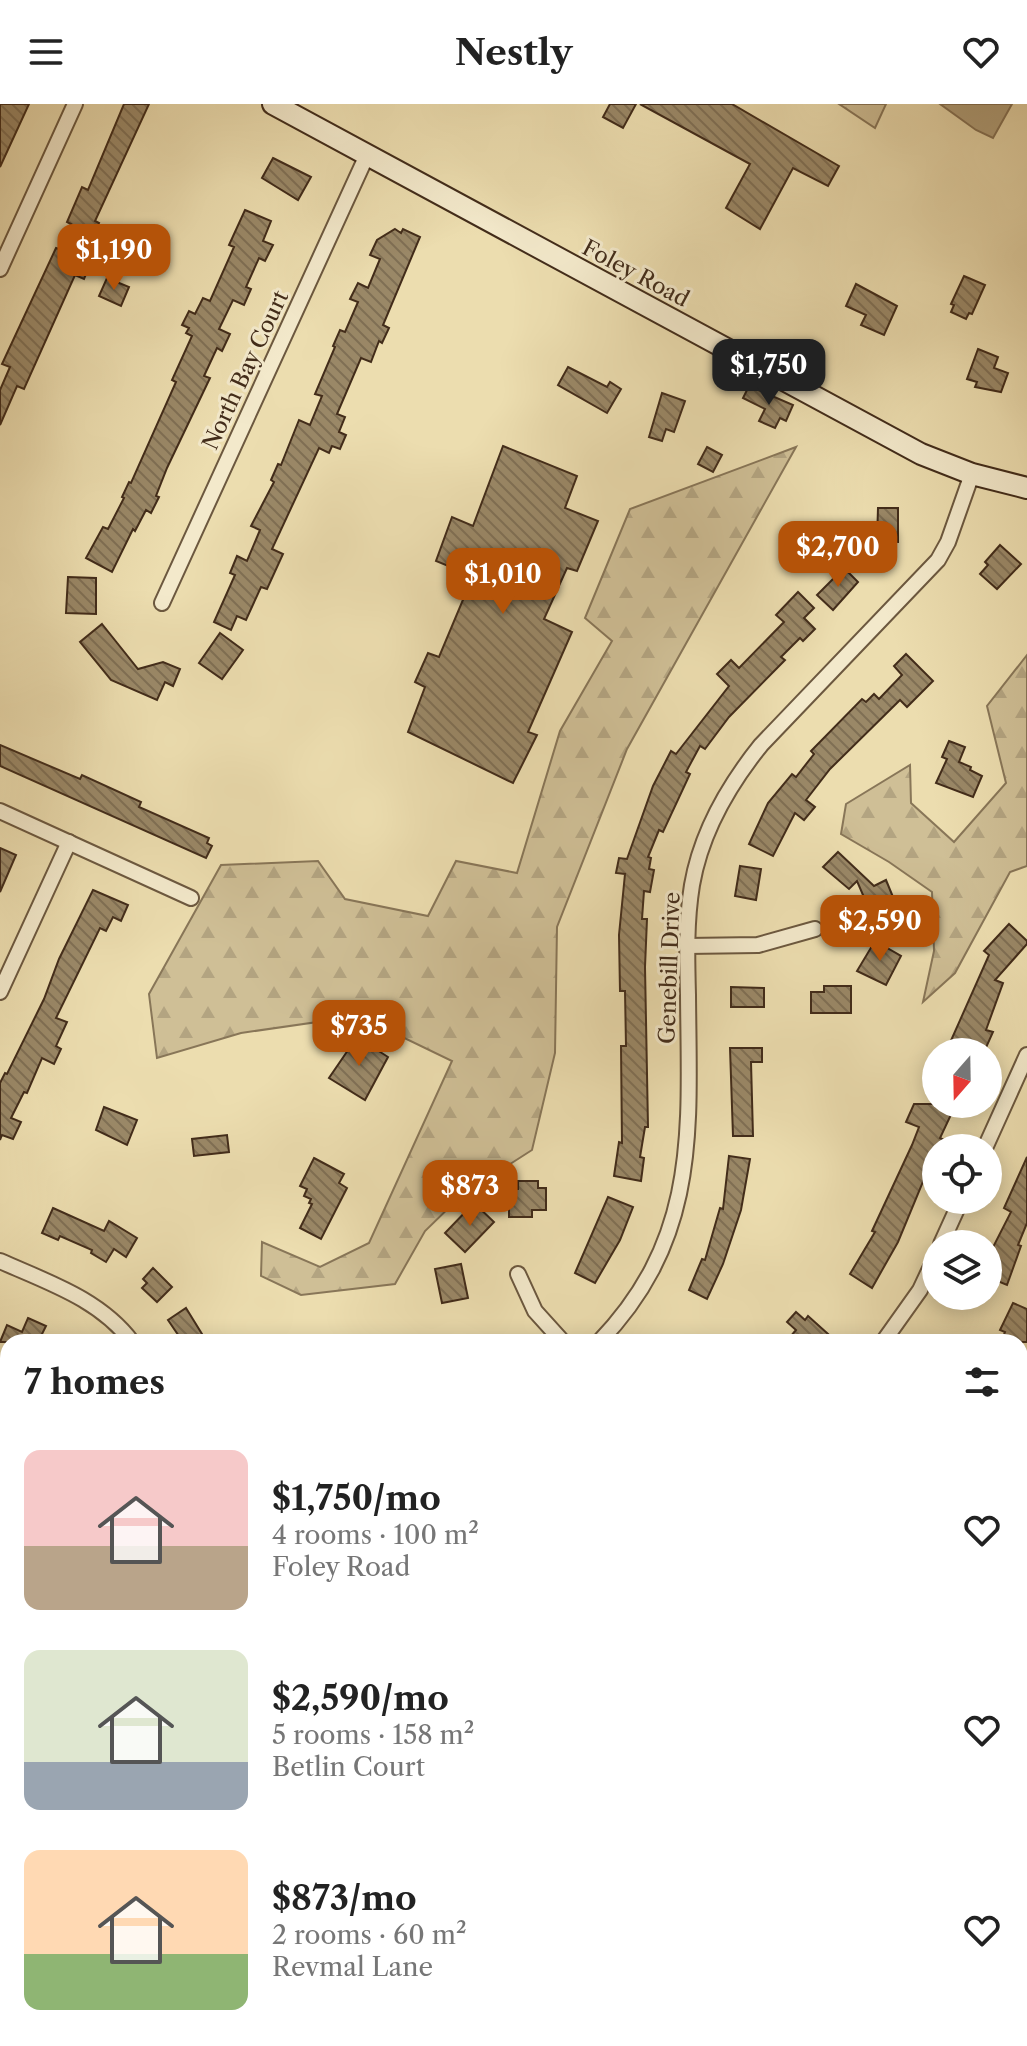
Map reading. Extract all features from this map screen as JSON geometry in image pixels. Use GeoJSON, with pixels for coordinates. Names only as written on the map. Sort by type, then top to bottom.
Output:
{"type":"FeatureCollection","features":[{"type":"Feature","properties":{"kind":"street"},"geometry":{"type":"LineString","coordinates":[[0,269],[75,104]]}},
{"type":"Feature","properties":{"kind":"street","name":"Foley Road"},"geometry":{"type":"LineString","coordinates":[[273,104],[921,454],[972,474],[1027,488]]}},
{"type":"Feature","properties":{"kind":"street","name":"North Bay Court"},"geometry":{"type":"LineString","coordinates":[[162,603],[367,155]]}},
{"type":"Feature","properties":{"kind":"street","name":"Genebill Drive"},"geometry":{"type":"LineString","coordinates":[[605,1334],[636,1296],[652,1269],[680,1196],[689,1126],[687,946],[692,884],[700,854],[725,796],[761,745],[938,560],[948,542],[972,474]]}},
{"type":"Feature","properties":{"kind":"street"},"geometry":{"type":"LineString","coordinates":[[0,811],[191,898]]}},
{"type":"Feature","properties":{"kind":"street"},"geometry":{"type":"LineString","coordinates":[[0,992],[69,842]]}},
{"type":"Feature","properties":{"kind":"street"},"geometry":{"type":"LineString","coordinates":[[687,946],[758,945],[815,929]]}},
{"type":"Feature","properties":{"kind":"street"},"geometry":{"type":"LineString","coordinates":[[991,1134],[1027,1055]]}},
{"type":"Feature","properties":{"kind":"street"},"geometry":{"type":"LineString","coordinates":[[0,1261],[85,1300],[110,1318],[125,1334]]}},
{"type":"Feature","properties":{"kind":"street"},"geometry":{"type":"LineString","coordinates":[[518,1274],[535,1311],[556,1334]]}},
{"type":"Feature","properties":{"kind":"street"},"geometry":{"type":"LineString","coordinates":[[889,1334],[922,1286]]}},
{"type":"Feature","properties":{"kind":"green space"},"geometry":{"type":"Polygon","coordinates":[[[839,104],[886,104],[875,128],[839,104]]]}},
{"type":"Feature","properties":{"kind":"green space"},"geometry":{"type":"Polygon","coordinates":[[[796,447],[627,749],[557,927],[555,1053],[532,1150],[462,1195],[425,1231],[395,1284],[301,1295],[261,1276],[262,1242],[320,1267],[369,1243],[452,1061],[359,1016],[241,1033],[157,1058],[149,994],[221,865],[318,861],[345,899],[428,916],[456,861],[517,873],[560,731],[612,641],[585,618],[630,509],[796,447]]]}},
{"type":"Feature","properties":{"kind":"green space"},"geometry":{"type":"Polygon","coordinates":[[[1027,655],[1027,866],[1010,872],[955,973],[923,1002],[934,951],[932,892],[841,834],[846,804],[910,765],[911,803],[954,842],[1006,783],[987,706],[1027,655]]]}},
{"type":"Feature","properties":{"kind":"shaded area"},"geometry":{"type":"Polygon","coordinates":[[[940,104],[1012,104],[993,138],[976,130],[940,104]]]}},
{"type":"Feature","properties":{"kind":"building"},"geometry":{"type":"Polygon","coordinates":[[[0,104],[29,104],[0,167],[0,104]]]}},
{"type":"Feature","properties":{"kind":"building"},"geometry":{"type":"Polygon","coordinates":[[[124,104],[149,104],[95,221],[99,223],[80,260],[90,265],[84,279],[75,275],[24,389],[17,386],[0,425],[0,390],[10,367],[2,364],[56,248],[59,249],[71,224],[67,222],[82,187],[88,190],[124,104]]]}},
{"type":"Feature","properties":{"kind":"building"},"geometry":{"type":"Polygon","coordinates":[[[610,104],[636,104],[623,128],[603,117],[610,104]]]}},
{"type":"Feature","properties":{"kind":"building"},"geometry":{"type":"Polygon","coordinates":[[[640,104],[732,104],[839,166],[828,186],[793,168],[760,229],[726,208],[750,164],[640,104]]]}},
{"type":"Feature","properties":{"kind":"building"},"geometry":{"type":"Polygon","coordinates":[[[273,158],[311,177],[298,200],[262,178],[273,158]]]}},
{"type":"Feature","properties":{"kind":"building"},"geometry":{"type":"Polygon","coordinates":[[[245,210],[271,221],[263,241],[273,245],[265,261],[259,258],[246,287],[251,289],[244,305],[233,300],[219,329],[230,334],[222,351],[217,348],[204,376],[210,378],[167,468],[156,496],[159,497],[151,513],[146,510],[135,531],[133,529],[112,572],[86,558],[103,527],[108,529],[131,483],[176,382],[172,380],[192,336],[186,333],[189,328],[182,325],[189,311],[195,314],[203,298],[210,301],[234,247],[229,245],[245,210]]]}},
{"type":"Feature","properties":{"kind":"building"},"geometry":{"type":"Polygon","coordinates":[[[395,229],[401,233],[403,229],[420,237],[383,325],[389,328],[382,343],[379,341],[371,362],[361,358],[337,414],[345,417],[339,432],[346,435],[340,449],[332,446],[329,453],[319,448],[272,549],[283,554],[267,589],[261,587],[246,620],[237,616],[231,630],[214,622],[235,575],[230,573],[237,556],[247,561],[260,530],[251,526],[274,482],[271,480],[278,464],[281,465],[299,420],[310,425],[322,396],[315,394],[333,346],[340,330],[345,332],[358,302],[350,299],[358,283],[368,288],[380,259],[370,255],[377,240],[395,229]]]}},
{"type":"Feature","properties":{"kind":"building"},"geometry":{"type":"Polygon","coordinates":[[[964,276],[985,285],[972,314],[969,313],[966,319],[951,312],[954,305],[951,304],[964,276]]]}},
{"type":"Feature","properties":{"kind":"building"},"geometry":{"type":"Polygon","coordinates":[[[107,278],[129,287],[121,306],[99,296],[107,278]]]}},
{"type":"Feature","properties":{"kind":"building"},"geometry":{"type":"Polygon","coordinates":[[[856,284],[897,306],[884,335],[861,325],[866,315],[846,306],[856,284]]]}},
{"type":"Feature","properties":{"kind":"building"},"geometry":{"type":"Polygon","coordinates":[[[978,349],[998,357],[994,368],[1008,373],[1001,392],[975,387],[977,382],[967,379],[978,349]]]}},
{"type":"Feature","properties":{"kind":"building"},"geometry":{"type":"Polygon","coordinates":[[[568,367],[607,387],[610,382],[621,389],[607,413],[558,385],[568,367]]]}},
{"type":"Feature","properties":{"kind":"building"},"geometry":{"type":"Polygon","coordinates":[[[749,386],[793,405],[786,421],[780,418],[775,428],[759,421],[765,409],[743,398],[749,386]]]}},
{"type":"Feature","properties":{"kind":"building"},"geometry":{"type":"Polygon","coordinates":[[[662,393],[685,401],[674,432],[666,429],[662,441],[649,437],[662,393]]]}},
{"type":"Feature","properties":{"kind":"building"},"geometry":{"type":"Polygon","coordinates":[[[503,446],[577,476],[565,508],[598,521],[577,571],[567,568],[544,619],[572,632],[528,732],[537,735],[513,783],[408,732],[425,687],[415,682],[428,653],[439,657],[473,576],[436,561],[452,517],[473,526],[503,446]]]}},
{"type":"Feature","properties":{"kind":"building"},"geometry":{"type":"Polygon","coordinates":[[[707,447],[722,455],[713,472],[698,464],[707,447]]]}},
{"type":"Feature","properties":{"kind":"building"},"geometry":{"type":"Polygon","coordinates":[[[878,508],[898,508],[898,542],[877,541],[878,508]]]}},
{"type":"Feature","properties":{"kind":"building"},"geometry":{"type":"Polygon","coordinates":[[[1000,545],[1021,564],[997,589],[980,574],[988,565],[985,562],[1000,545]]]}},
{"type":"Feature","properties":{"kind":"building"},"geometry":{"type":"Polygon","coordinates":[[[844,568],[858,582],[833,610],[817,595],[844,568]]]}},
{"type":"Feature","properties":{"kind":"building"},"geometry":{"type":"Polygon","coordinates":[[[68,577],[96,578],[96,614],[66,613],[68,577]]]}},
{"type":"Feature","properties":{"kind":"building"},"geometry":{"type":"Polygon","coordinates":[[[798,592],[814,608],[804,618],[815,629],[803,641],[800,638],[781,657],[785,660],[729,717],[705,749],[700,746],[686,772],[690,774],[663,832],[659,830],[648,857],[651,858],[649,869],[654,870],[650,892],[644,891],[642,919],[647,919],[648,1127],[645,1127],[640,1157],[644,1158],[641,1181],[614,1176],[619,1142],[622,1143],[621,1046],[626,1046],[625,991],[620,991],[619,935],[625,874],[616,873],[619,858],[627,859],[653,786],[671,751],[676,754],[729,686],[717,674],[731,660],[739,668],[784,622],[776,615],[798,592]]]}},
{"type":"Feature","properties":{"kind":"building"},"geometry":{"type":"Polygon","coordinates":[[[102,624],[138,669],[163,662],[180,669],[173,686],[165,682],[157,700],[111,680],[80,642],[102,624]]]}},
{"type":"Feature","properties":{"kind":"building"},"geometry":{"type":"Polygon","coordinates":[[[220,633],[243,650],[222,679],[199,663],[220,633]]]}},
{"type":"Feature","properties":{"kind":"building"},"geometry":{"type":"Polygon","coordinates":[[[906,654],[933,681],[907,707],[900,700],[830,769],[806,800],[815,807],[804,820],[795,813],[773,856],[749,844],[768,803],[792,774],[796,777],[814,754],[811,751],[862,699],[866,702],[874,694],[879,699],[902,675],[894,666],[906,654]]]}},
{"type":"Feature","properties":{"kind":"building"},"geometry":{"type":"Polygon","coordinates":[[[949,741],[965,747],[959,762],[982,776],[973,797],[936,783],[947,759],[942,757],[949,741]]]}},
{"type":"Feature","properties":{"kind":"building"},"geometry":{"type":"Polygon","coordinates":[[[0,745],[80,779],[82,775],[141,802],[139,807],[209,838],[207,843],[212,846],[206,858],[0,766],[0,745]]]}},
{"type":"Feature","properties":{"kind":"building"},"geometry":{"type":"Polygon","coordinates":[[[0,848],[16,855],[0,892],[0,848]]]}},
{"type":"Feature","properties":{"kind":"building"},"geometry":{"type":"Polygon","coordinates":[[[838,852],[874,886],[886,880],[902,919],[878,930],[857,881],[849,889],[823,867],[838,852]]]}},
{"type":"Feature","properties":{"kind":"building"},"geometry":{"type":"Polygon","coordinates":[[[740,866],[761,869],[756,900],[735,896],[740,866]]]}},
{"type":"Feature","properties":{"kind":"building"},"geometry":{"type":"Polygon","coordinates":[[[93,890],[128,905],[121,921],[113,917],[106,931],[100,928],[56,1018],[67,1022],[56,1046],[61,1049],[54,1064],[42,1058],[27,1093],[24,1092],[11,1118],[21,1122],[13,1139],[2,1135],[0,1140],[0,1083],[44,999],[59,959],[93,890]]]}},
{"type":"Feature","properties":{"kind":"building"},"geometry":{"type":"Polygon","coordinates":[[[1009,924],[1027,941],[995,980],[1003,983],[986,1030],[993,1032],[990,1038],[952,1038],[989,955],[984,951],[1009,924]]]}},
{"type":"Feature","properties":{"kind":"building"},"geometry":{"type":"Polygon","coordinates":[[[875,941],[901,956],[886,985],[857,971],[875,941]]]}},
{"type":"Feature","properties":{"kind":"building"},"geometry":{"type":"Polygon","coordinates":[[[824,986],[851,986],[851,1013],[811,1013],[811,992],[824,992],[824,986]]]}},
{"type":"Feature","properties":{"kind":"building"},"geometry":{"type":"Polygon","coordinates":[[[731,987],[764,988],[764,1007],[731,1007],[731,987]]]}},
{"type":"Feature","properties":{"kind":"building"},"geometry":{"type":"Polygon","coordinates":[[[357,1037],[388,1057],[365,1100],[329,1078],[357,1037]]]}},
{"type":"Feature","properties":{"kind":"building"},"geometry":{"type":"Polygon","coordinates":[[[730,1048],[762,1048],[762,1062],[751,1062],[753,1136],[733,1136],[730,1048]]]}},
{"type":"Feature","properties":{"kind":"building"},"geometry":{"type":"Polygon","coordinates":[[[914,1104],[922,1104],[922,1118],[949,1118],[942,1134],[922,1134],[922,1184],[898,1242],[872,1288],[850,1274],[875,1232],[872,1231],[919,1127],[906,1122],[914,1104]]]}},
{"type":"Feature","properties":{"kind":"building"},"geometry":{"type":"Polygon","coordinates":[[[104,1107],[137,1120],[127,1145],[96,1130],[104,1107]]]}},
{"type":"Feature","properties":{"kind":"building"},"geometry":{"type":"Polygon","coordinates":[[[227,1135],[229,1152],[194,1156],[192,1139],[227,1135]]]}},
{"type":"Feature","properties":{"kind":"building"},"geometry":{"type":"Polygon","coordinates":[[[729,1156],[750,1159],[741,1210],[723,1264],[707,1299],[689,1290],[702,1259],[705,1260],[720,1208],[723,1209],[729,1156]]]}},
{"type":"Feature","properties":{"kind":"building"},"geometry":{"type":"Polygon","coordinates":[[[1027,1157],[1027,1223],[1007,1285],[1002,1283],[1002,1230],[1011,1212],[1004,1208],[1027,1157]]]}},
{"type":"Feature","properties":{"kind":"building"},"geometry":{"type":"Polygon","coordinates":[[[314,1158],[344,1174],[339,1183],[347,1188],[321,1239],[300,1228],[312,1204],[309,1203],[311,1199],[304,1196],[307,1189],[300,1186],[314,1158]]]}},
{"type":"Feature","properties":{"kind":"building"},"geometry":{"type":"Polygon","coordinates":[[[518,1181],[538,1181],[538,1188],[546,1188],[546,1210],[532,1210],[532,1217],[509,1217],[509,1189],[518,1189],[518,1181]]]}},
{"type":"Feature","properties":{"kind":"building"},"geometry":{"type":"Polygon","coordinates":[[[608,1197],[633,1207],[620,1240],[595,1283],[575,1273],[608,1197]]]}},
{"type":"Feature","properties":{"kind":"building"},"geometry":{"type":"Polygon","coordinates":[[[474,1203],[494,1222],[465,1252],[445,1233],[474,1203]]]}},
{"type":"Feature","properties":{"kind":"building"},"geometry":{"type":"Polygon","coordinates":[[[53,1208],[104,1231],[109,1221],[137,1238],[126,1257],[114,1249],[106,1262],[91,1253],[92,1250],[60,1236],[58,1240],[42,1233],[53,1208]]]}},
{"type":"Feature","properties":{"kind":"building"},"geometry":{"type":"Polygon","coordinates":[[[461,1264],[468,1298],[442,1303],[435,1269],[461,1264]]]}},
{"type":"Feature","properties":{"kind":"building"},"geometry":{"type":"Polygon","coordinates":[[[153,1268],[172,1287],[157,1302],[142,1288],[147,1283],[143,1279],[153,1268]]]}},
{"type":"Feature","properties":{"kind":"building"},"geometry":{"type":"Polygon","coordinates":[[[1013,1303],[1027,1309],[1027,1334],[1004,1334],[1000,1330],[1013,1303]]]}},
{"type":"Feature","properties":{"kind":"building"},"geometry":{"type":"Polygon","coordinates":[[[186,1308],[202,1334],[178,1334],[168,1320],[186,1308]]]}},
{"type":"Feature","properties":{"kind":"building"},"geometry":{"type":"Polygon","coordinates":[[[796,1312],[805,1320],[808,1316],[828,1334],[793,1334],[796,1330],[787,1322],[796,1312]]]}},
{"type":"Feature","properties":{"kind":"building"},"geometry":{"type":"Polygon","coordinates":[[[28,1318],[46,1326],[42,1334],[3,1334],[7,1325],[22,1332],[28,1318]]]}}]}
